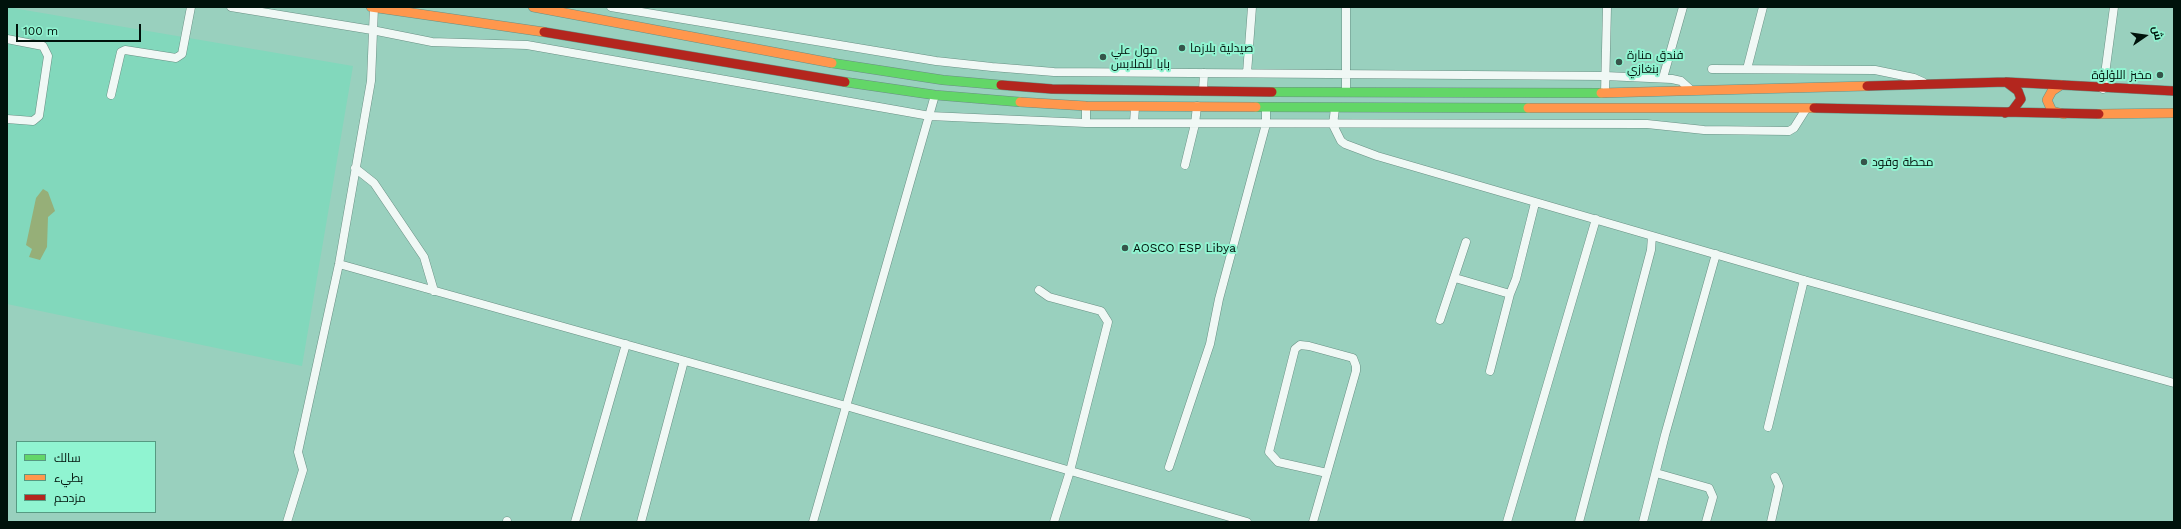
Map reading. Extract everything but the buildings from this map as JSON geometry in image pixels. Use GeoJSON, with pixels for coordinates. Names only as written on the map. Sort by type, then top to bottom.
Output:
{"type":"FeatureCollection","features":[{"type":"Feature","properties":{"kind":"highway"},"geometry":{"type":"LineString","coordinates":[[372,7],[570,36],[806,76],[935,95],[1086,106],[1334,108],[1862,108],[2065,115],[2174,113]]}},
{"type":"Feature","properties":{"kind":"highway"},"geometry":{"type":"LineString","coordinates":[[533,7],[816,61],[943,80],[1052,89],[1605,93],[1930,86],[2006,82],[2103,89],[2174,91]]}},
{"type":"Feature","properties":{"kind":"highway"},"geometry":{"type":"LineString","coordinates":[[551,7],[564,14]]}},
{"type":"Feature","properties":{"kind":"highway"},"geometry":{"type":"LineString","coordinates":[[2004,113],[2012,111],[2021,99],[2018,91],[2006,82]]}},
{"type":"Feature","properties":{"kind":"highway"},"geometry":{"type":"LineString","coordinates":[[2061,85],[2052,91],[2047,100],[2052,111],[2065,115]]}},
{"type":"Feature","properties":{"kind":"street"},"geometry":{"type":"LineString","coordinates":[[111,95],[121,52],[125,50],[176,58],[182,54],[191,7]]}},
{"type":"Feature","properties":{"kind":"street"},"geometry":{"type":"LineString","coordinates":[[231,7],[372,30],[432,42],[527,44],[930,116],[1134,124],[1647,124],[1704,130],[1789,131],[1794,128],[1796,121],[1806,109]]}},
{"type":"Feature","properties":{"kind":"street"},"geometry":{"type":"LineString","coordinates":[[287,522],[303,470],[298,452],[339,264],[371,81],[372,7]]}},
{"type":"Feature","properties":{"kind":"street"},"geometry":{"type":"LineString","coordinates":[[610,7],[928,59],[992,67],[1054,72],[1247,72],[1605,76],[1663,78],[1681,81],[1691,90]]}},
{"type":"Feature","properties":{"kind":"street"},"geometry":{"type":"LineString","coordinates":[[1247,72],[1252,7]]}},
{"type":"Feature","properties":{"kind":"street"},"geometry":{"type":"LineString","coordinates":[[1346,7],[1346,92]]}},
{"type":"Feature","properties":{"kind":"street"},"geometry":{"type":"LineString","coordinates":[[1605,93],[1607,7]]}},
{"type":"Feature","properties":{"kind":"street"},"geometry":{"type":"LineString","coordinates":[[1663,78],[1683,7]]}},
{"type":"Feature","properties":{"kind":"street"},"geometry":{"type":"LineString","coordinates":[[1747,69],[1763,7]]}},
{"type":"Feature","properties":{"kind":"street"},"geometry":{"type":"LineString","coordinates":[[2103,89],[2114,7]]}},
{"type":"Feature","properties":{"kind":"street"},"geometry":{"type":"LineString","coordinates":[[7,39],[43,46],[48,56],[39,116],[33,122],[7,119]]}},
{"type":"Feature","properties":{"kind":"street"},"geometry":{"type":"LineString","coordinates":[[1712,69],[1875,70],[1914,78],[1930,86]]}},
{"type":"Feature","properties":{"kind":"street"},"geometry":{"type":"LineString","coordinates":[[1203,91],[1204,72]]}},
{"type":"Feature","properties":{"kind":"street"},"geometry":{"type":"LineString","coordinates":[[812,522],[935,95]]}},
{"type":"Feature","properties":{"kind":"street"},"geometry":{"type":"LineString","coordinates":[[1086,106],[1086,123]]}},
{"type":"Feature","properties":{"kind":"street"},"geometry":{"type":"LineString","coordinates":[[1134,124],[1135,106]]}},
{"type":"Feature","properties":{"kind":"street"},"geometry":{"type":"LineString","coordinates":[[1185,165],[1195,124],[1197,106]]}},
{"type":"Feature","properties":{"kind":"street"},"geometry":{"type":"LineString","coordinates":[[1169,467],[1210,344],[1219,299],[1266,124],[1266,107]]}},
{"type":"Feature","properties":{"kind":"street"},"geometry":{"type":"LineString","coordinates":[[1334,108],[1333,125],[1339,138],[1345,144],[1535,203],[2174,383]]}},
{"type":"Feature","properties":{"kind":"street"},"geometry":{"type":"LineString","coordinates":[[355,168],[374,184],[424,256],[434,290]]}},
{"type":"Feature","properties":{"kind":"street"},"geometry":{"type":"LineString","coordinates":[[1490,371],[1510,294],[1516,279],[1535,203]]}},
{"type":"Feature","properties":{"kind":"street"},"geometry":{"type":"LineString","coordinates":[[1507,522],[1596,219]]}},
{"type":"Feature","properties":{"kind":"street"},"geometry":{"type":"LineString","coordinates":[[1579,522],[1651,250],[1652,236]]}},
{"type":"Feature","properties":{"kind":"street"},"geometry":{"type":"LineString","coordinates":[[1440,320],[1466,242]]}},
{"type":"Feature","properties":{"kind":"street"},"geometry":{"type":"LineString","coordinates":[[1643,522],[1665,435],[1716,254]]}},
{"type":"Feature","properties":{"kind":"street"},"geometry":{"type":"LineString","coordinates":[[339,264],[846,406],[1248,522]]}},
{"type":"Feature","properties":{"kind":"street"},"geometry":{"type":"LineString","coordinates":[[1455,278],[1510,294]]}},
{"type":"Feature","properties":{"kind":"street"},"geometry":{"type":"LineString","coordinates":[[1768,427],[1804,280]]}},
{"type":"Feature","properties":{"kind":"street"},"geometry":{"type":"LineString","coordinates":[[1039,290],[1049,297],[1101,311],[1108,322],[1070,471],[1054,522]]}},
{"type":"Feature","properties":{"kind":"street"},"geometry":{"type":"LineString","coordinates":[[575,522],[626,344]]}},
{"type":"Feature","properties":{"kind":"street"},"geometry":{"type":"LineString","coordinates":[[1313,522],[1327,473],[1356,371],[1356,362],[1344,355],[1300,345],[1295,349],[1269,452],[1278,462],[1327,473]]}},
{"type":"Feature","properties":{"kind":"street"},"geometry":{"type":"LineString","coordinates":[[641,522],[684,361]]}},
{"type":"Feature","properties":{"kind":"street"},"geometry":{"type":"LineString","coordinates":[[1656,473],[1709,488],[1714,497],[1706,522]]}},
{"type":"Feature","properties":{"kind":"street"},"geometry":{"type":"LineString","coordinates":[[1770,522],[1780,486],[1775,477]]}},
{"type":"Feature","properties":{"kind":"shaded area"},"geometry":{"type":"Polygon","coordinates":[[[7,7],[353,66],[302,366],[7,304],[7,7]]]}},
{"type":"Feature","properties":{"kind":"shaded area"},"geometry":{"type":"Polygon","coordinates":[[[43,189],[48,192],[55,211],[48,217],[47,247],[40,260],[29,257],[32,249],[26,245],[36,198],[43,189]]]}},
{"type":"Feature","properties":{"kind":"traffic: fast"},"geometry":{"type":"LineString","coordinates":[[832,63],[943,80],[1001,85]]}},
{"type":"Feature","properties":{"kind":"traffic: fast"},"geometry":{"type":"LineString","coordinates":[[845,82],[935,95],[1020,102]]}},
{"type":"Feature","properties":{"kind":"traffic: fast"},"geometry":{"type":"LineString","coordinates":[[1272,92],[1601,93]]}},
{"type":"Feature","properties":{"kind":"traffic: fast"},"geometry":{"type":"LineString","coordinates":[[1256,107],[1528,108]]}},
{"type":"Feature","properties":{"kind":"traffic: slow"},"geometry":{"type":"LineString","coordinates":[[371,7],[544,32]]}},
{"type":"Feature","properties":{"kind":"traffic: slow"},"geometry":{"type":"LineString","coordinates":[[533,7],[832,63]]}},
{"type":"Feature","properties":{"kind":"traffic: slow"},"geometry":{"type":"LineString","coordinates":[[2061,85],[2052,91],[2047,100],[2052,111],[2064,114]]}},
{"type":"Feature","properties":{"kind":"traffic: slow"},"geometry":{"type":"LineString","coordinates":[[1601,93],[1867,86]]}},
{"type":"Feature","properties":{"kind":"traffic: slow"},"geometry":{"type":"LineString","coordinates":[[1020,102],[1086,106],[1256,107]]}},
{"type":"Feature","properties":{"kind":"traffic: slow"},"geometry":{"type":"LineString","coordinates":[[1528,108],[1814,108]]}},
{"type":"Feature","properties":{"kind":"traffic: slow"},"geometry":{"type":"LineString","coordinates":[[2099,114],[2174,113]]}},
{"type":"Feature","properties":{"kind":"traffic: jam"},"geometry":{"type":"LineString","coordinates":[[544,32],[845,82]]}},
{"type":"Feature","properties":{"kind":"traffic: jam"},"geometry":{"type":"LineString","coordinates":[[1867,86],[2006,82],[2174,91]]}},
{"type":"Feature","properties":{"kind":"traffic: jam"},"geometry":{"type":"LineString","coordinates":[[2005,113],[2012,111],[2021,99],[2018,91],[2006,82]]}},
{"type":"Feature","properties":{"kind":"traffic: jam"},"geometry":{"type":"LineString","coordinates":[[1001,85],[1052,89],[1272,92]]}},
{"type":"Feature","properties":{"kind":"traffic: jam"},"geometry":{"type":"LineString","coordinates":[[1814,108],[2099,114]]}},
{"type":"Feature","properties":{"kind":"place","name":"صيدلية بلازما"},"geometry":{"type":"Point","coordinates":[1182,48]}},
{"type":"Feature","properties":{"kind":"place","name":"مول علي بابا للملابس"},"geometry":{"type":"Point","coordinates":[1103,57]}},
{"type":"Feature","properties":{"kind":"place","name":"فندق منارة بنغازي"},"geometry":{"type":"Point","coordinates":[1619,62]}},
{"type":"Feature","properties":{"kind":"place","name":"مخبز اللؤلؤة"},"geometry":{"type":"Point","coordinates":[2160,75]}},
{"type":"Feature","properties":{"kind":"place","name":"محطة وقود"},"geometry":{"type":"Point","coordinates":[1864,162]}},
{"type":"Feature","properties":{"kind":"place","name":"AOSCO ESP Libya"},"geometry":{"type":"Point","coordinates":[1125,248]}}]}
